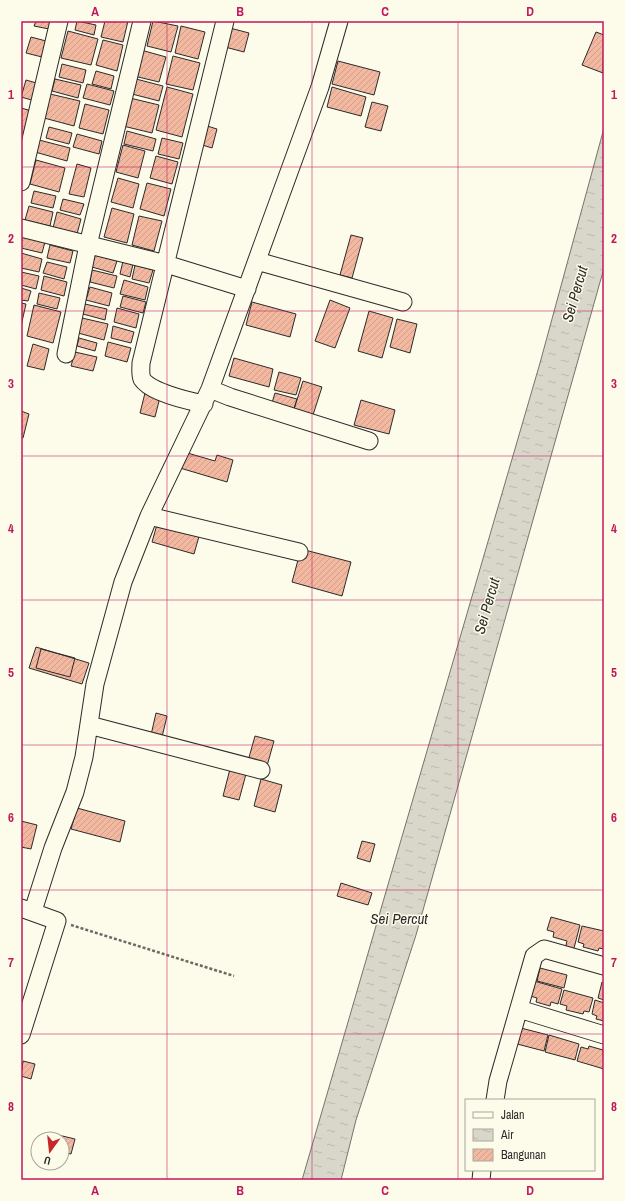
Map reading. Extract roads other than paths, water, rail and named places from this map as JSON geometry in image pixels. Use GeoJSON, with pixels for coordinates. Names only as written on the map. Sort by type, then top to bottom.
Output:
{"type":"FeatureCollection","features":[{"type":"Feature","properties":{"kind":"street"},"geometry":{"type":"LineString","coordinates":[[21,182],[59,21]]}},
{"type":"Feature","properties":{"kind":"street"},"geometry":{"type":"LineString","coordinates":[[66,354],[88,245],[142,21]]}},
{"type":"Feature","properties":{"kind":"street"},"geometry":{"type":"LineString","coordinates":[[225,21],[141,363],[140,373],[147,384],[169,394],[230,397],[369,441]]}},
{"type":"Feature","properties":{"kind":"street"},"geometry":{"type":"LineString","coordinates":[[21,1034],[57,921],[27,910],[75,792],[84,757],[95,684],[123,582],[149,516],[207,397],[320,87],[339,21]]}},
{"type":"Feature","properties":{"kind":"street"},"geometry":{"type":"LineString","coordinates":[[21,228],[166,264],[247,289]]}},
{"type":"Feature","properties":{"kind":"street"},"geometry":{"type":"LineString","coordinates":[[257,261],[403,302]]}},
{"type":"Feature","properties":{"kind":"street"},"geometry":{"type":"LineString","coordinates":[[149,516],[300,552]]}},
{"type":"Feature","properties":{"kind":"street"},"geometry":{"type":"LineString","coordinates":[[89,725],[261,770]]}},
{"type":"Feature","properties":{"kind":"street"},"geometry":{"type":"LineString","coordinates":[[495,1099],[498,1081],[534,956],[539,951],[544,949],[604,966]]}},
{"type":"Feature","properties":{"kind":"street"},"geometry":{"type":"LineString","coordinates":[[519,1009],[604,1035]]}},
{"type":"Feature","properties":{"kind":"water","name":"Sei Percut"},"geometry":{"type":"Polygon","coordinates":[[[604,128],[604,268],[416,935],[356,1120],[341,1180],[302,1180],[540,363],[604,128]]]}}]}
